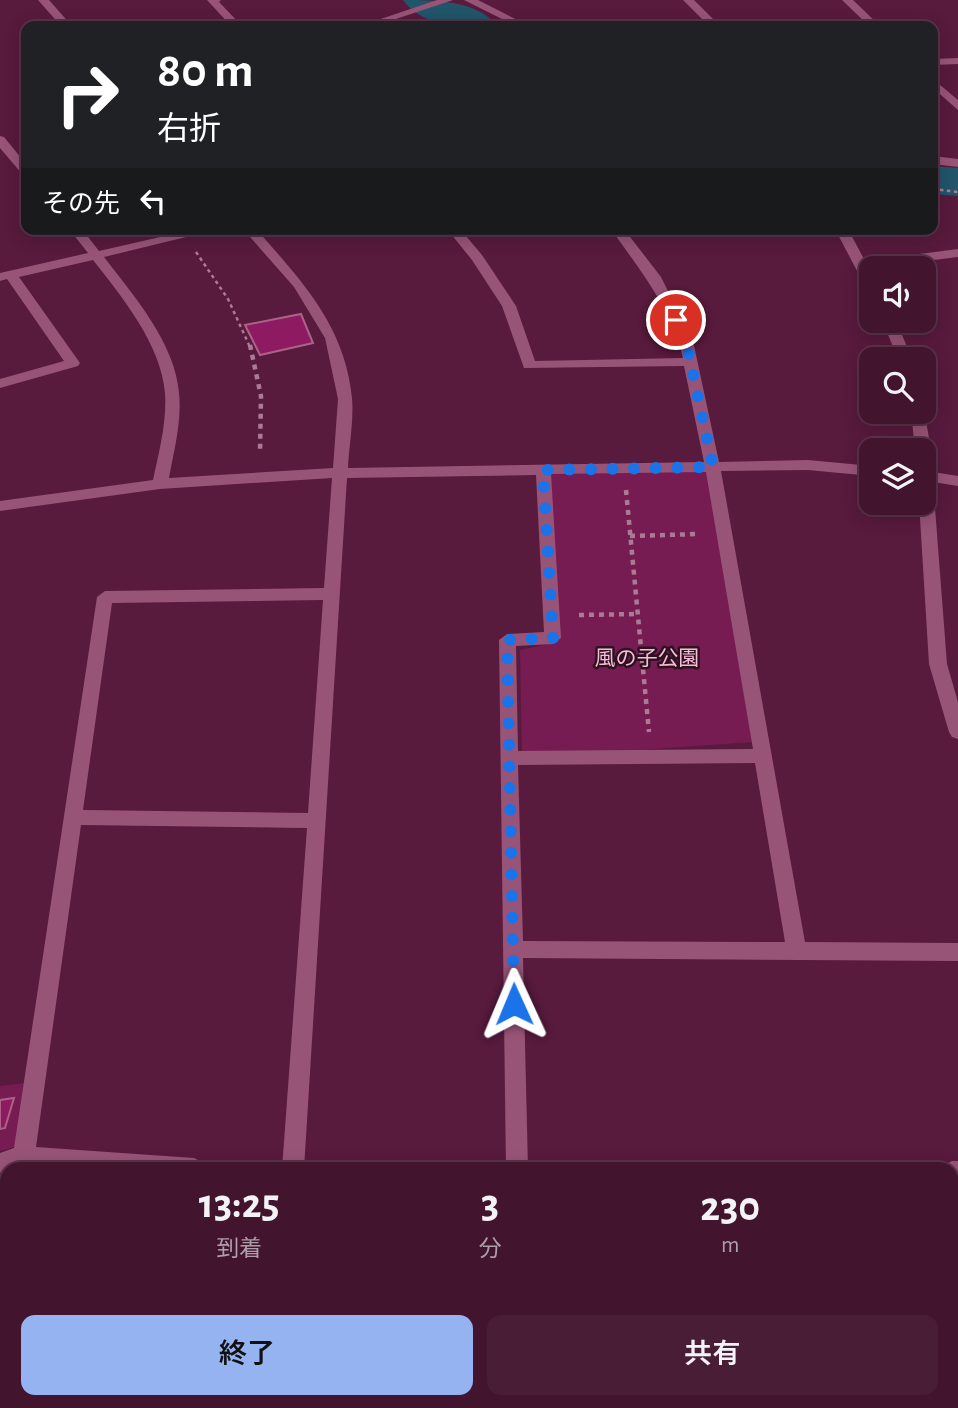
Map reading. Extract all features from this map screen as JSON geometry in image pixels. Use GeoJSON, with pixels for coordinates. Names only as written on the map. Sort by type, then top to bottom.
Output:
{"type":"FeatureCollection","features":[{"type":"Feature","properties":{"kind":"street"},"geometry":{"type":"LineString","coordinates":[[43,0],[62,21]]}},
{"type":"Feature","properties":{"kind":"street"},"geometry":{"type":"LineString","coordinates":[[216,0],[212,1],[232,21]]}},
{"type":"Feature","properties":{"kind":"street"},"geometry":{"type":"LineString","coordinates":[[404,0],[415,8]]}},
{"type":"Feature","properties":{"kind":"street"},"geometry":{"type":"LineString","coordinates":[[388,21],[415,8],[448,0]]}},
{"type":"Feature","properties":{"kind":"street"},"geometry":{"type":"LineString","coordinates":[[469,0],[513,21]]}},
{"type":"Feature","properties":{"kind":"street"},"geometry":{"type":"LineString","coordinates":[[688,0],[710,21]]}},
{"type":"Feature","properties":{"kind":"street"},"geometry":{"type":"LineString","coordinates":[[847,0],[870,21]]}},
{"type":"Feature","properties":{"kind":"street"},"geometry":{"type":"LineString","coordinates":[[938,62],[958,61]]}},
{"type":"Feature","properties":{"kind":"street"},"geometry":{"type":"LineString","coordinates":[[938,87],[958,107]]}},
{"type":"Feature","properties":{"kind":"street"},"geometry":{"type":"LineString","coordinates":[[4,145],[21,165]]}},
{"type":"Feature","properties":{"kind":"street"},"geometry":{"type":"LineString","coordinates":[[938,161],[958,163]]}},
{"type":"Feature","properties":{"kind":"street"},"geometry":{"type":"LineString","coordinates":[[80,235],[156,344],[171,384],[170,436],[160,484]]}},
{"type":"Feature","properties":{"kind":"street"},"geometry":{"type":"LineString","coordinates":[[0,384],[73,363],[6,276],[187,235]]}},
{"type":"Feature","properties":{"kind":"street"},"geometry":{"type":"LineString","coordinates":[[254,235],[299,285],[332,338],[345,398],[293,1162]]}},
{"type":"Feature","properties":{"kind":"street"},"geometry":{"type":"LineString","coordinates":[[458,235],[509,306],[529,365],[691,362]]}},
{"type":"Feature","properties":{"kind":"street"},"geometry":{"type":"LineString","coordinates":[[622,235],[654,277],[686,341],[713,467],[797,952]]}},
{"type":"Feature","properties":{"kind":"street"},"geometry":{"type":"LineString","coordinates":[[844,235],[859,261]]}},
{"type":"Feature","properties":{"kind":"street"},"geometry":{"type":"LineString","coordinates":[[934,256],[958,253]]}},
{"type":"Feature","properties":{"kind":"street"},"geometry":{"type":"LineString","coordinates":[[0,506],[160,484],[340,473],[808,465],[859,470]]}},
{"type":"Feature","properties":{"kind":"street"},"geometry":{"type":"LineString","coordinates":[[517,1162],[507,640],[553,638],[543,470]]}},
{"type":"Feature","properties":{"kind":"street"},"geometry":{"type":"LineString","coordinates":[[936,478],[958,481]]}},
{"type":"Feature","properties":{"kind":"street"},"geometry":{"type":"LineString","coordinates":[[928,515],[938,664],[958,732]]}},
{"type":"Feature","properties":{"kind":"street"},"geometry":{"type":"LineString","coordinates":[[24,1156],[104,597],[332,594]]}},
{"type":"Feature","properties":{"kind":"street"},"geometry":{"type":"LineString","coordinates":[[509,758],[763,756]]}},
{"type":"Feature","properties":{"kind":"street"},"geometry":{"type":"LineString","coordinates":[[73,817],[316,821]]}},
{"type":"Feature","properties":{"kind":"street"},"geometry":{"type":"LineString","coordinates":[[513,949],[958,953]]}},
{"type":"Feature","properties":{"kind":"street"},"geometry":{"type":"LineString","coordinates":[[3,1162],[24,1156],[102,1162]]}},
{"type":"Feature","properties":{"kind":"path"},"geometry":{"type":"LineString","coordinates":[[938,190],[958,192]]}},
{"type":"Feature","properties":{"kind":"path"},"geometry":{"type":"LineString","coordinates":[[183,236],[224,288],[254,355],[263,387],[263,430],[258,478]]}},
{"type":"Feature","properties":{"kind":"path"},"geometry":{"type":"LineString","coordinates":[[624,468],[651,757]]}},
{"type":"Feature","properties":{"kind":"path"},"geometry":{"type":"LineString","coordinates":[[630,536],[724,533]]}},
{"type":"Feature","properties":{"kind":"path"},"geometry":{"type":"LineString","coordinates":[[551,615],[637,614]]}},
{"type":"Feature","properties":{"kind":"green space","name":"風の子公園"},"geometry":{"type":"Polygon","coordinates":[[[708,471],[754,742],[522,758],[520,650],[557,642],[550,474],[708,471]]]}},
{"type":"Feature","properties":{"kind":"green space"},"geometry":{"type":"Polygon","coordinates":[[[34,1082],[18,1146],[0,1151],[0,1086],[34,1082]]]}},
{"type":"Feature","properties":{"kind":"building"},"geometry":{"type":"Polygon","coordinates":[[[301,314],[313,343],[260,355],[245,325],[301,314]]]}},
{"type":"Feature","properties":{"kind":"building"},"geometry":{"type":"Polygon","coordinates":[[[14,1098],[5,1128],[0,1129],[0,1100],[14,1098]]]}},
{"type":"Feature","properties":{"kind":"waterway"},"geometry":{"type":"LineString","coordinates":[[423,0],[467,21]]}},
{"type":"Feature","properties":{"kind":"waterway"},"geometry":{"type":"LineString","coordinates":[[938,180],[958,182]]}},
{"type":"Feature","properties":{"kind":"route"},"geometry":{"type":"LineString","coordinates":[[514,1004],[507,640],[553,638],[543,470],[713,467],[686,341],[676,320]]}}]}
